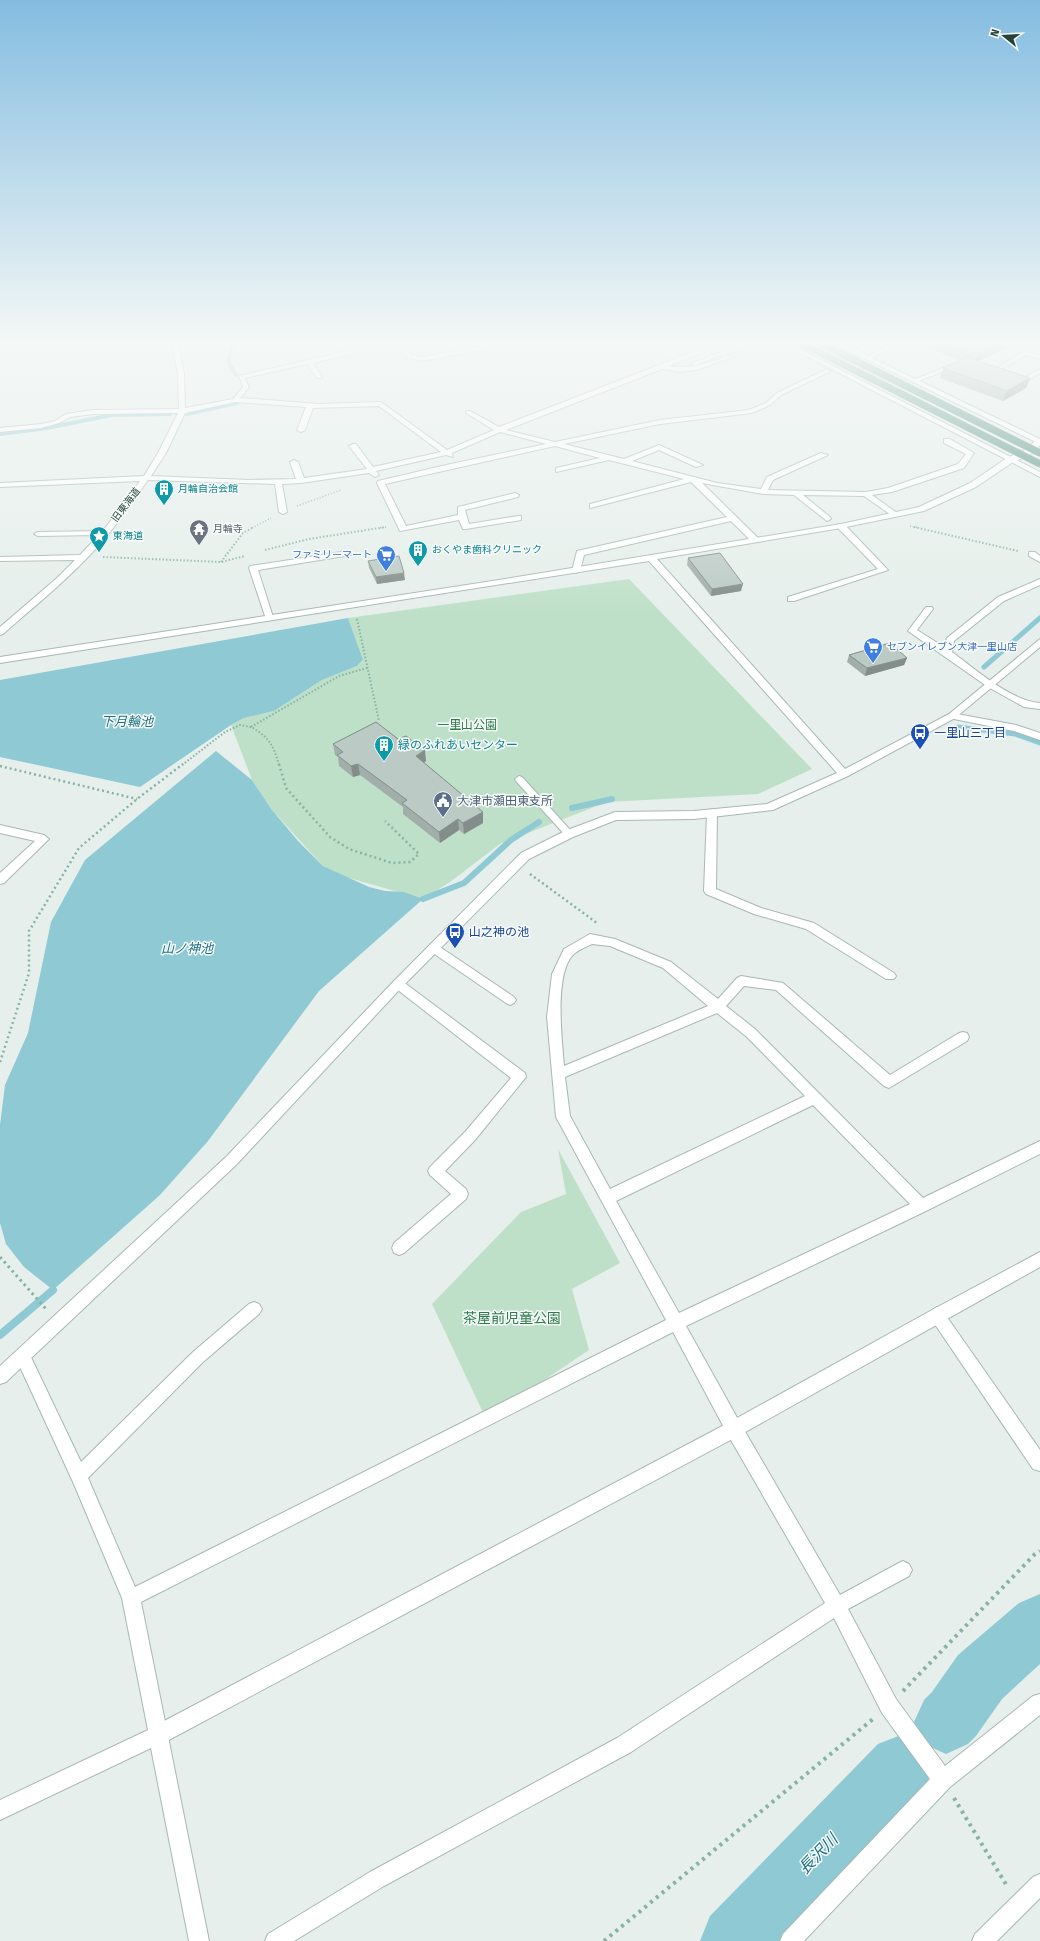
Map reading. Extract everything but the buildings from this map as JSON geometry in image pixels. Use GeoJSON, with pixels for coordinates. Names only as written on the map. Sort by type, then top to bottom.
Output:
{"type":"FeatureCollection","features":[{"type":"Feature","properties":{"kind":"highway"},"geometry":{"type":"LineString","coordinates":[[978,433],[1040,464]]}},
{"type":"Feature","properties":{"kind":"highway"},"geometry":{"type":"LineString","coordinates":[[1001,433],[1040,452]]}},
{"type":"Feature","properties":{"kind":"street","name":"旧東海道"},"geometry":{"type":"LineString","coordinates":[[0,632],[37,601],[83,557],[105,533],[146,478],[162,453],[172,433]]}},
{"type":"Feature","properties":{"kind":"street"},"geometry":{"type":"LineString","coordinates":[[419,433],[446,453],[463,463]]}},
{"type":"Feature","properties":{"kind":"street"},"geometry":{"type":"LineString","coordinates":[[0,484],[146,478],[248,482],[301,481],[371,470],[446,453],[493,433]]}},
{"type":"Feature","properties":{"kind":"street"},"geometry":{"type":"LineString","coordinates":[[510,433],[624,462],[685,475],[693,479],[763,492],[866,494],[889,490],[961,466],[970,453],[947,441]]}},
{"type":"Feature","properties":{"kind":"street"},"geometry":{"type":"LineString","coordinates":[[381,483],[463,463],[611,433]]}},
{"type":"Feature","properties":{"kind":"street"},"geometry":{"type":"LineString","coordinates":[[958,433],[1040,475]]}},
{"type":"Feature","properties":{"kind":"street"},"geometry":{"type":"LineString","coordinates":[[0,660],[269,617],[576,571],[841,526],[921,509],[973,485],[1010,460],[1030,451],[1040,442],[1021,433]]}},
{"type":"Feature","properties":{"kind":"street"},"geometry":{"type":"LineString","coordinates":[[353,446],[381,483],[403,529],[462,517]]}},
{"type":"Feature","properties":{"kind":"street"},"geometry":{"type":"LineString","coordinates":[[624,462],[659,447],[699,466]]}},
{"type":"Feature","properties":{"kind":"street"},"geometry":{"type":"LineString","coordinates":[[763,492],[770,479],[824,455]]}},
{"type":"Feature","properties":{"kind":"street"},"geometry":{"type":"LineString","coordinates":[[559,470],[610,458]]}},
{"type":"Feature","properties":{"kind":"street"},"geometry":{"type":"LineString","coordinates":[[294,462],[301,481]]}},
{"type":"Feature","properties":{"kind":"street"},"geometry":{"type":"LineString","coordinates":[[593,506],[693,479]]}},
{"type":"Feature","properties":{"kind":"street"},"geometry":{"type":"LineString","coordinates":[[693,479],[755,540]]}},
{"type":"Feature","properties":{"kind":"street"},"geometry":{"type":"LineString","coordinates":[[278,481],[283,512]]}},
{"type":"Feature","properties":{"kind":"street"},"geometry":{"type":"LineString","coordinates":[[795,492],[827,519]]}},
{"type":"Feature","properties":{"kind":"street"},"geometry":{"type":"LineString","coordinates":[[866,494],[894,515]]}},
{"type":"Feature","properties":{"kind":"street"},"geometry":{"type":"LineString","coordinates":[[515,495],[461,509],[462,517],[466,527],[518,518]]}},
{"type":"Feature","properties":{"kind":"street"},"geometry":{"type":"LineString","coordinates":[[576,571],[580,553],[732,518]]}},
{"type":"Feature","properties":{"kind":"street"},"geometry":{"type":"LineString","coordinates":[[791,599],[884,570],[841,526]]}},
{"type":"Feature","properties":{"kind":"street"},"geometry":{"type":"LineString","coordinates":[[38,534],[105,533]]}},
{"type":"Feature","properties":{"kind":"street"},"geometry":{"type":"LineString","coordinates":[[269,617],[254,568],[348,553]]}},
{"type":"Feature","properties":{"kind":"street"},"geometry":{"type":"LineString","coordinates":[[1032,554],[1040,560]]}},
{"type":"Feature","properties":{"kind":"street"},"geometry":{"type":"LineString","coordinates":[[0,560],[83,557]]}},
{"type":"Feature","properties":{"kind":"street"},"geometry":{"type":"LineString","coordinates":[[651,558],[844,774]]}},
{"type":"Feature","properties":{"kind":"street"},"geometry":{"type":"LineString","coordinates":[[947,653],[950,640],[1002,600],[1040,582]]}},
{"type":"Feature","properties":{"kind":"street"},"geometry":{"type":"LineString","coordinates":[[929,609],[912,632],[947,653],[991,685],[1027,705],[1040,706]]}},
{"type":"Feature","properties":{"kind":"street"},"geometry":{"type":"LineString","coordinates":[[0,1376],[232,1160],[398,984],[525,856],[569,834],[615,816],[712,813],[769,807],[844,774],[952,716],[991,685],[1040,642]]}},
{"type":"Feature","properties":{"kind":"street"},"geometry":{"type":"LineString","coordinates":[[952,716],[1016,728],[1040,737]]}},
{"type":"Feature","properties":{"kind":"street"},"geometry":{"type":"LineString","coordinates":[[712,813],[710,891],[758,911],[810,926],[890,976]]}},
{"type":"Feature","properties":{"kind":"street"},"geometry":{"type":"LineString","coordinates":[[0,829],[44,839],[0,880]]}},
{"type":"Feature","properties":{"kind":"street"},"geometry":{"type":"LineString","coordinates":[[921,1206],[751,1033],[667,965],[611,942],[590,939],[568,952],[558,974],[553,1017],[563,1117],[734,1429],[837,1606],[889,1706],[943,1780]]}},
{"type":"Feature","properties":{"kind":"street"},"geometry":{"type":"LineString","coordinates":[[434,948],[510,1000]]}},
{"type":"Feature","properties":{"kind":"street"},"geometry":{"type":"LineString","coordinates":[[558,1074],[718,1006],[741,981],[779,986],[889,1082],[963,1037]]}},
{"type":"Feature","properties":{"kind":"street"},"geometry":{"type":"LineString","coordinates":[[398,984],[520,1077],[470,1136],[435,1171],[461,1194],[400,1248]]}},
{"type":"Feature","properties":{"kind":"street"},"geometry":{"type":"LineString","coordinates":[[607,1198],[814,1098]]}},
{"type":"Feature","properties":{"kind":"street"},"geometry":{"type":"LineString","coordinates":[[131,1598],[675,1323],[921,1206],[1040,1147]]}},
{"type":"Feature","properties":{"kind":"street"},"geometry":{"type":"LineString","coordinates":[[0,1810],[158,1735],[734,1429],[937,1314],[1040,1259]]}},
{"type":"Feature","properties":{"kind":"street"},"geometry":{"type":"LineString","coordinates":[[79,1476],[198,1357],[254,1309]]}},
{"type":"Feature","properties":{"kind":"street"},"geometry":{"type":"LineString","coordinates":[[937,1314],[1039,1463],[1040,1462]]}},
{"type":"Feature","properties":{"kind":"street"},"geometry":{"type":"LineString","coordinates":[[23,1356],[79,1476],[131,1598],[199,1941]]}},
{"type":"Feature","properties":{"kind":"street"},"geometry":{"type":"LineString","coordinates":[[275,1941],[377,1879],[624,1745],[837,1606],[903,1570]]}},
{"type":"Feature","properties":{"kind":"street"},"geometry":{"type":"LineString","coordinates":[[790,1941],[943,1780],[1040,1702]]}},
{"type":"Feature","properties":{"kind":"street"},"geometry":{"type":"LineString","coordinates":[[982,1941],[1040,1884]]}},
{"type":"Feature","properties":{"kind":"lane"},"geometry":{"type":"LineString","coordinates":[[519,779],[569,834]]}},
{"type":"Feature","properties":{"kind":"path"},"geometry":{"type":"LineString","coordinates":[[894,515],[913,528],[1032,554]]}},
{"type":"Feature","properties":{"kind":"path"},"geometry":{"type":"LineString","coordinates":[[258,552],[309,539],[401,525]]}},
{"type":"Feature","properties":{"kind":"path"},"geometry":{"type":"LineString","coordinates":[[83,557],[221,562],[252,554]]}},
{"type":"Feature","properties":{"kind":"path"},"geometry":{"type":"LineString","coordinates":[[245,556],[254,568]]}},
{"type":"Feature","properties":{"kind":"path"},"geometry":{"type":"LineString","coordinates":[[354,605],[379,721]]}},
{"type":"Feature","properties":{"kind":"path"},"geometry":{"type":"LineString","coordinates":[[251,727],[339,676],[368,668]]}},
{"type":"Feature","properties":{"kind":"path"},"geometry":{"type":"LineString","coordinates":[[0,1062],[29,974],[29,931],[79,848],[137,799],[225,732],[240,725],[251,727],[264,734],[275,751],[286,788],[330,837],[349,849],[392,863],[410,862],[419,854],[385,821]]}},
{"type":"Feature","properties":{"kind":"path"},"geometry":{"type":"LineString","coordinates":[[0,766],[137,799]]}},
{"type":"Feature","properties":{"kind":"path"},"geometry":{"type":"LineString","coordinates":[[517,864],[614,936],[611,942]]}},
{"type":"Feature","properties":{"kind":"path"},"geometry":{"type":"LineString","coordinates":[[0,1257],[46,1309]]}},
{"type":"Feature","properties":{"kind":"path"},"geometry":{"type":"LineString","coordinates":[[604,1941],[889,1706],[1035,1554],[1040,1551]]}},
{"type":"Feature","properties":{"kind":"path"},"geometry":{"type":"LineString","coordinates":[[943,1780],[1019,1905]]}},
{"type":"Feature","properties":{"kind":"green space","name":"一里山公園"},"geometry":{"type":"Polygon","coordinates":[[[629,579],[812,769],[758,794],[607,802],[500,844],[450,882],[423,899],[342,876],[323,866],[272,810],[252,780],[231,725],[244,718],[274,711],[322,680],[357,666],[363,661],[348,618],[629,579]]]}},
{"type":"Feature","properties":{"kind":"green space","name":"茶屋前児童公園"},"geometry":{"type":"Polygon","coordinates":[[[558,1149],[620,1263],[572,1289],[589,1350],[486,1419],[432,1304],[521,1212],[566,1194],[558,1149]]]}},
{"type":"Feature","properties":{"kind":"water","name":"下月輪池"},"geometry":{"type":"Polygon","coordinates":[[[348,618],[363,660],[357,666],[322,680],[274,711],[244,718],[231,725],[140,787],[0,757],[0,680],[348,618]]]}},
{"type":"Feature","properties":{"kind":"water","name":"山ノ神池"},"geometry":{"type":"Polygon","coordinates":[[[216,751],[252,780],[272,810],[298,841],[323,866],[369,887],[385,891],[404,892],[423,899],[319,991],[208,1141],[160,1195],[53,1290],[24,1267],[6,1244],[0,1223],[0,1125],[5,1085],[28,1033],[51,922],[85,860],[216,751]]]}},
{"type":"Feature","properties":{"kind":"waterway"},"geometry":{"type":"LineString","coordinates":[[0,434],[11,433]]}},
{"type":"Feature","properties":{"kind":"waterway"},"geometry":{"type":"LineString","coordinates":[[984,667],[1040,618]]}},
{"type":"Feature","properties":{"kind":"waterway"},"geometry":{"type":"LineString","coordinates":[[958,727],[1015,734],[1040,743]]}},
{"type":"Feature","properties":{"kind":"waterway"},"geometry":{"type":"LineString","coordinates":[[572,808],[612,799]]}},
{"type":"Feature","properties":{"kind":"waterway"},"geometry":{"type":"LineString","coordinates":[[423,899],[464,883],[511,840],[539,822]]}},
{"type":"Feature","properties":{"kind":"waterway"},"geometry":{"type":"LineString","coordinates":[[0,1335],[53,1290]]}},
{"type":"Feature","properties":{"kind":"waterway","name":"長沢川"},"geometry":{"type":"LineString","coordinates":[[946,1722],[954,1714],[980,1677],[1040,1624]]}},
{"type":"Feature","properties":{"kind":"waterway","name":"長沢川"},"geometry":{"type":"LineString","coordinates":[[735,1941],[901,1767]]}},
{"type":"Feature","properties":{"kind":"place","name":"月輪自治会館"},"geometry":{"type":"Point","coordinates":[164,506]}},
{"type":"Feature","properties":{"kind":"place","name":"月輪寺"},"geometry":{"type":"Point","coordinates":[199,546]}},
{"type":"Feature","properties":{"kind":"place","name":"東海道"},"geometry":{"type":"Point","coordinates":[99,553]}},
{"type":"Feature","properties":{"kind":"place","name":"おくやま歯科クリニック"},"geometry":{"type":"Point","coordinates":[418,567]}},
{"type":"Feature","properties":{"kind":"place","name":"ファミリーマート"},"geometry":{"type":"Point","coordinates":[386,572]}},
{"type":"Feature","properties":{"kind":"place","name":"セブンイレブン大津一里山店"},"geometry":{"type":"Point","coordinates":[873,664]}},
{"type":"Feature","properties":{"kind":"place","name":"一里山三丁目"},"geometry":{"type":"Point","coordinates":[920,750]}},
{"type":"Feature","properties":{"kind":"place","name":"緑のふれあいセンター"},"geometry":{"type":"Point","coordinates":[384,762]}},
{"type":"Feature","properties":{"kind":"place","name":"大津市瀬田東支所"},"geometry":{"type":"Point","coordinates":[443,818]}},
{"type":"Feature","properties":{"kind":"place","name":"山之神の池"},"geometry":{"type":"Point","coordinates":[455,949]}}]}
